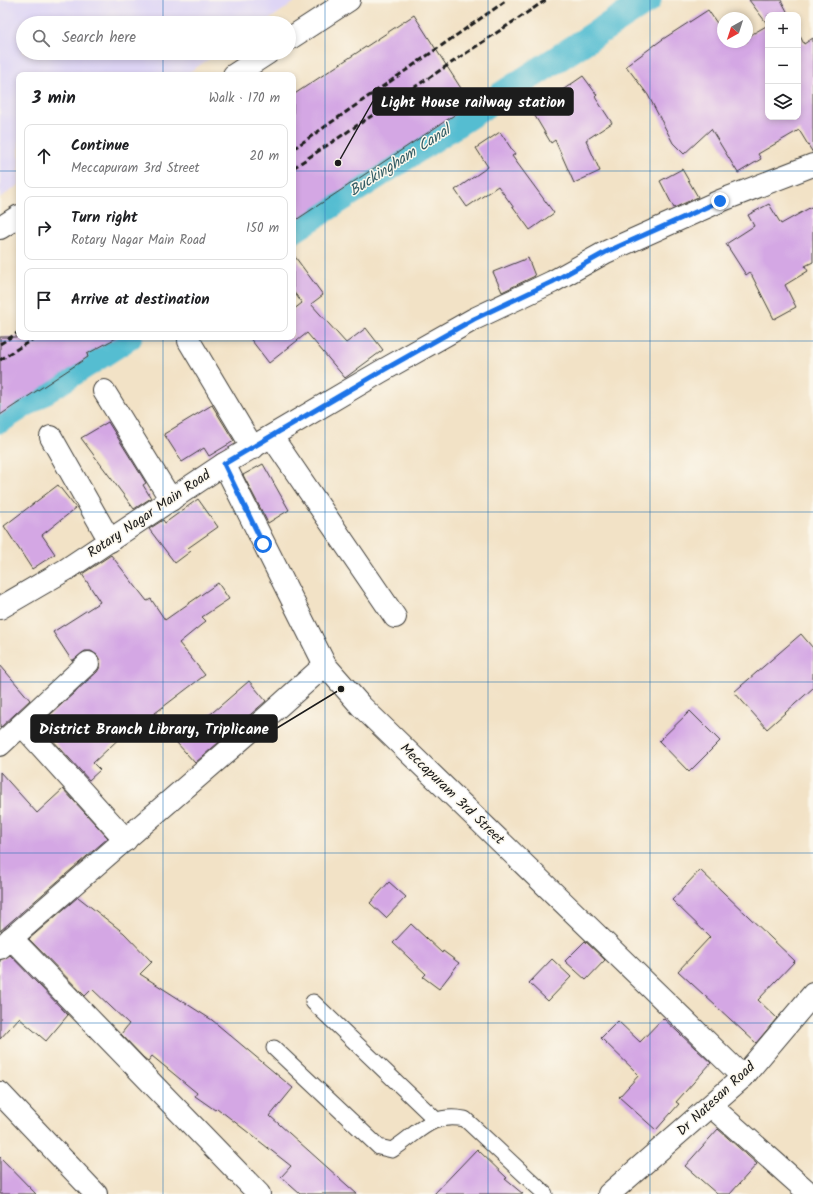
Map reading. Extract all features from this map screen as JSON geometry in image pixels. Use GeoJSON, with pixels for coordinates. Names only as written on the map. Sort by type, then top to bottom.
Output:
{"type":"FeatureCollection","features":[{"type":"Feature","properties":{"kind":"street"},"geometry":{"type":"LineString","coordinates":[[296,34],[349,0]]}},
{"type":"Feature","properties":{"kind":"street"},"geometry":{"type":"LineString","coordinates":[[239,72],[257,60]]}},
{"type":"Feature","properties":{"kind":"street","name":"Rotary Nagar Main Road"},"geometry":{"type":"LineString","coordinates":[[0,608],[67,569],[224,464],[380,372],[474,319],[552,282],[606,252],[720,201],[813,165]]}},
{"type":"Feature","properties":{"kind":"street"},"geometry":{"type":"LineString","coordinates":[[0,228],[16,218]]}},
{"type":"Feature","properties":{"kind":"street"},"geometry":{"type":"LineString","coordinates":[[189,341],[253,448]]}},
{"type":"Feature","properties":{"kind":"street"},"geometry":{"type":"LineString","coordinates":[[104,391],[171,500]]}},
{"type":"Feature","properties":{"kind":"street"},"geometry":{"type":"LineString","coordinates":[[50,437],[110,541]]}},
{"type":"Feature","properties":{"kind":"street"},"geometry":{"type":"LineString","coordinates":[[272,437],[395,617]]}},
{"type":"Feature","properties":{"kind":"street","name":"Meccapuram 3rd Street"},"geometry":{"type":"LineString","coordinates":[[224,464],[325,665],[361,706],[743,1077]]}},
{"type":"Feature","properties":{"kind":"street"},"geometry":{"type":"LineString","coordinates":[[0,745],[88,663]]}},
{"type":"Feature","properties":{"kind":"street"},"geometry":{"type":"LineString","coordinates":[[259,1194],[6,943],[325,665]]}},
{"type":"Feature","properties":{"kind":"street"},"geometry":{"type":"LineString","coordinates":[[22,725],[126,840]]}},
{"type":"Feature","properties":{"kind":"street","name":"Dr Natesan Road"},"geometry":{"type":"LineString","coordinates":[[609,1194],[743,1077],[813,994]]}},
{"type":"Feature","properties":{"kind":"street"},"geometry":{"type":"LineString","coordinates":[[0,1093],[96,1194]]}},
{"type":"Feature","properties":{"kind":"street"},"geometry":{"type":"LineString","coordinates":[[710,1106],[810,1194]]}},
{"type":"Feature","properties":{"kind":"lane"},"geometry":{"type":"LineString","coordinates":[[313,1002],[435,1119]]}},
{"type":"Feature","properties":{"kind":"lane"},"geometry":{"type":"LineString","coordinates":[[274,1048],[379,1147],[392,1150],[435,1119],[450,1116],[465,1119],[545,1194]]}},
{"type":"Feature","properties":{"kind":"shaded area"},"geometry":{"type":"Polygon","coordinates":[[[0,0],[298,0],[274,16],[16,16],[16,60],[208,60],[190,72],[16,72],[16,187],[0,198],[0,0]]]}},
{"type":"Feature","properties":{"kind":"building"},"geometry":{"type":"Polygon","coordinates":[[[749,0],[781,0],[787,12],[765,12],[765,21],[749,0]]]}},
{"type":"Feature","properties":{"kind":"building"},"geometry":{"type":"Polygon","coordinates":[[[708,10],[717,23],[717,48],[753,48],[753,34],[765,27],[765,120],[801,120],[801,38],[804,44],[813,38],[813,153],[799,130],[758,154],[761,159],[738,173],[711,129],[684,154],[673,143],[648,95],[626,66],[663,39],[708,10]]]}},
{"type":"Feature","properties":{"kind":"building"},"geometry":{"type":"Polygon","coordinates":[[[414,15],[471,104],[296,220],[296,93],[414,15]]]}},
{"type":"Feature","properties":{"kind":"building"},"geometry":{"type":"Polygon","coordinates":[[[583,76],[597,95],[595,97],[612,123],[586,140],[600,171],[574,183],[555,140],[551,143],[532,111],[583,76]]]}},
{"type":"Feature","properties":{"kind":"building"},"geometry":{"type":"Polygon","coordinates":[[[500,132],[515,154],[512,156],[554,213],[530,230],[498,186],[467,207],[455,190],[488,167],[476,148],[500,132]]]}},
{"type":"Feature","properties":{"kind":"building"},"geometry":{"type":"Polygon","coordinates":[[[682,169],[698,197],[674,208],[660,181],[682,169]]]}},
{"type":"Feature","properties":{"kind":"building"},"geometry":{"type":"Polygon","coordinates":[[[769,204],[781,224],[813,206],[813,262],[805,266],[808,271],[785,285],[796,307],[774,319],[750,272],[746,275],[726,244],[754,226],[748,215],[769,204]]]}},
{"type":"Feature","properties":{"kind":"building"},"geometry":{"type":"Polygon","coordinates":[[[296,258],[323,295],[311,304],[346,343],[366,328],[383,350],[345,378],[307,333],[269,363],[251,340],[296,340],[296,308],[302,303],[296,295],[296,258]]]}},
{"type":"Feature","properties":{"kind":"building"},"geometry":{"type":"Polygon","coordinates":[[[528,258],[535,276],[502,292],[493,272],[528,258]]]}},
{"type":"Feature","properties":{"kind":"building"},"geometry":{"type":"Polygon","coordinates":[[[0,337],[16,337],[16,340],[113,340],[87,354],[88,357],[0,415],[0,337]]]}},
{"type":"Feature","properties":{"kind":"building"},"geometry":{"type":"Polygon","coordinates":[[[212,405],[234,441],[209,456],[204,448],[182,462],[164,434],[212,405]]]}},
{"type":"Feature","properties":{"kind":"building"},"geometry":{"type":"Polygon","coordinates":[[[108,422],[146,483],[143,485],[151,498],[134,509],[81,438],[108,422]]]}},
{"type":"Feature","properties":{"kind":"building"},"geometry":{"type":"Polygon","coordinates":[[[263,464],[289,510],[268,523],[243,475],[263,464]]]}},
{"type":"Feature","properties":{"kind":"building"},"geometry":{"type":"Polygon","coordinates":[[[58,485],[76,508],[42,535],[55,554],[32,569],[4,526],[58,485]]]}},
{"type":"Feature","properties":{"kind":"building"},"geometry":{"type":"Polygon","coordinates":[[[198,499],[218,527],[188,548],[191,551],[175,563],[149,529],[163,520],[165,523],[198,499]]]}},
{"type":"Feature","properties":{"kind":"building"},"geometry":{"type":"Polygon","coordinates":[[[111,555],[147,601],[151,599],[165,620],[218,583],[229,599],[202,617],[206,621],[179,643],[205,675],[127,736],[125,733],[93,763],[100,770],[89,780],[39,725],[97,672],[100,667],[100,661],[97,655],[91,651],[85,651],[72,661],[53,632],[100,602],[82,574],[111,555]]]}},
{"type":"Feature","properties":{"kind":"building"},"geometry":{"type":"Polygon","coordinates":[[[801,634],[813,648],[813,688],[767,729],[734,692],[801,634]]]}},
{"type":"Feature","properties":{"kind":"building"},"geometry":{"type":"Polygon","coordinates":[[[0,665],[30,700],[0,728],[0,665]]]}},
{"type":"Feature","properties":{"kind":"building"},"geometry":{"type":"Polygon","coordinates":[[[249,681],[266,701],[195,763],[177,743],[249,681]]]}},
{"type":"Feature","properties":{"kind":"building"},"geometry":{"type":"Polygon","coordinates":[[[690,711],[720,741],[689,772],[659,741],[690,711]]]}},
{"type":"Feature","properties":{"kind":"building"},"geometry":{"type":"Polygon","coordinates":[[[0,772],[37,813],[63,789],[108,838],[0,931],[0,772]]]}},
{"type":"Feature","properties":{"kind":"building"},"geometry":{"type":"Polygon","coordinates":[[[700,870],[795,961],[758,1000],[777,1018],[756,1043],[678,971],[710,937],[672,900],[700,870]]]}},
{"type":"Feature","properties":{"kind":"building"},"geometry":{"type":"Polygon","coordinates":[[[389,882],[406,897],[386,918],[370,903],[389,882]]]}},
{"type":"Feature","properties":{"kind":"building"},"geometry":{"type":"Polygon","coordinates":[[[78,897],[124,933],[152,962],[140,974],[212,1020],[293,1088],[270,1116],[357,1194],[300,1194],[281,1177],[291,1166],[217,1108],[215,1110],[195,1096],[197,1093],[152,1056],[148,1061],[144,1058],[121,1034],[129,1024],[92,989],[85,996],[29,939],[78,897]]]}},
{"type":"Feature","properties":{"kind":"building"},"geometry":{"type":"Polygon","coordinates":[[[411,924],[442,953],[443,951],[459,963],[439,989],[423,977],[426,974],[393,943],[411,924]]]}},
{"type":"Feature","properties":{"kind":"building"},"geometry":{"type":"Polygon","coordinates":[[[585,941],[605,960],[586,980],[565,961],[585,941]]]}},
{"type":"Feature","properties":{"kind":"building"},"geometry":{"type":"Polygon","coordinates":[[[10,955],[68,1015],[46,1041],[19,1018],[0,1039],[0,960],[10,955]]]}},
{"type":"Feature","properties":{"kind":"building"},"geometry":{"type":"Polygon","coordinates":[[[552,959],[571,977],[548,1001],[529,983],[552,959]]]}},
{"type":"Feature","properties":{"kind":"building"},"geometry":{"type":"Polygon","coordinates":[[[663,1018],[711,1063],[676,1102],[679,1104],[656,1130],[619,1097],[639,1075],[601,1038],[618,1021],[640,1042],[663,1018]]]}},
{"type":"Feature","properties":{"kind":"building"},"geometry":{"type":"Polygon","coordinates":[[[718,1129],[757,1164],[730,1194],[717,1194],[685,1166],[718,1129]]]}},
{"type":"Feature","properties":{"kind":"building"},"geometry":{"type":"Polygon","coordinates":[[[477,1149],[507,1178],[505,1179],[523,1194],[434,1194],[477,1149]]]}},
{"type":"Feature","properties":{"kind":"building"},"geometry":{"type":"Polygon","coordinates":[[[0,1157],[36,1194],[0,1194],[0,1157]]]}},
{"type":"Feature","properties":{"kind":"waterway","name":"Buckingham Canal"},"geometry":{"type":"LineString","coordinates":[[296,228],[648,0]]}},
{"type":"Feature","properties":{"kind":"waterway","name":"Buckingham Canal"},"geometry":{"type":"LineString","coordinates":[[0,420],[124,340]]}},
{"type":"Feature","properties":{"kind":"railway"},"geometry":{"type":"LineString","coordinates":[[296,147],[507,0]]}},
{"type":"Feature","properties":{"kind":"railway"},"geometry":{"type":"LineString","coordinates":[[296,166],[546,0]]}},
{"type":"Feature","properties":{"kind":"railway"},"geometry":{"type":"LineString","coordinates":[[0,344],[16,334]]}},
{"type":"Feature","properties":{"kind":"railway"},"geometry":{"type":"LineString","coordinates":[[0,360],[31,340]]}},
{"type":"Feature","properties":{"kind":"place","name":"Light House railway station"},"geometry":{"type":"Point","coordinates":[338,163]}},
{"type":"Feature","properties":{"kind":"place","name":"District Branch Library, Triplicane"},"geometry":{"type":"Point","coordinates":[341,689]}},
{"type":"Feature","properties":{"kind":"route"},"geometry":{"type":"LineString","coordinates":[[263,544],[224,464],[380,372],[474,319],[552,282],[606,252],[720,201]]}}]}
